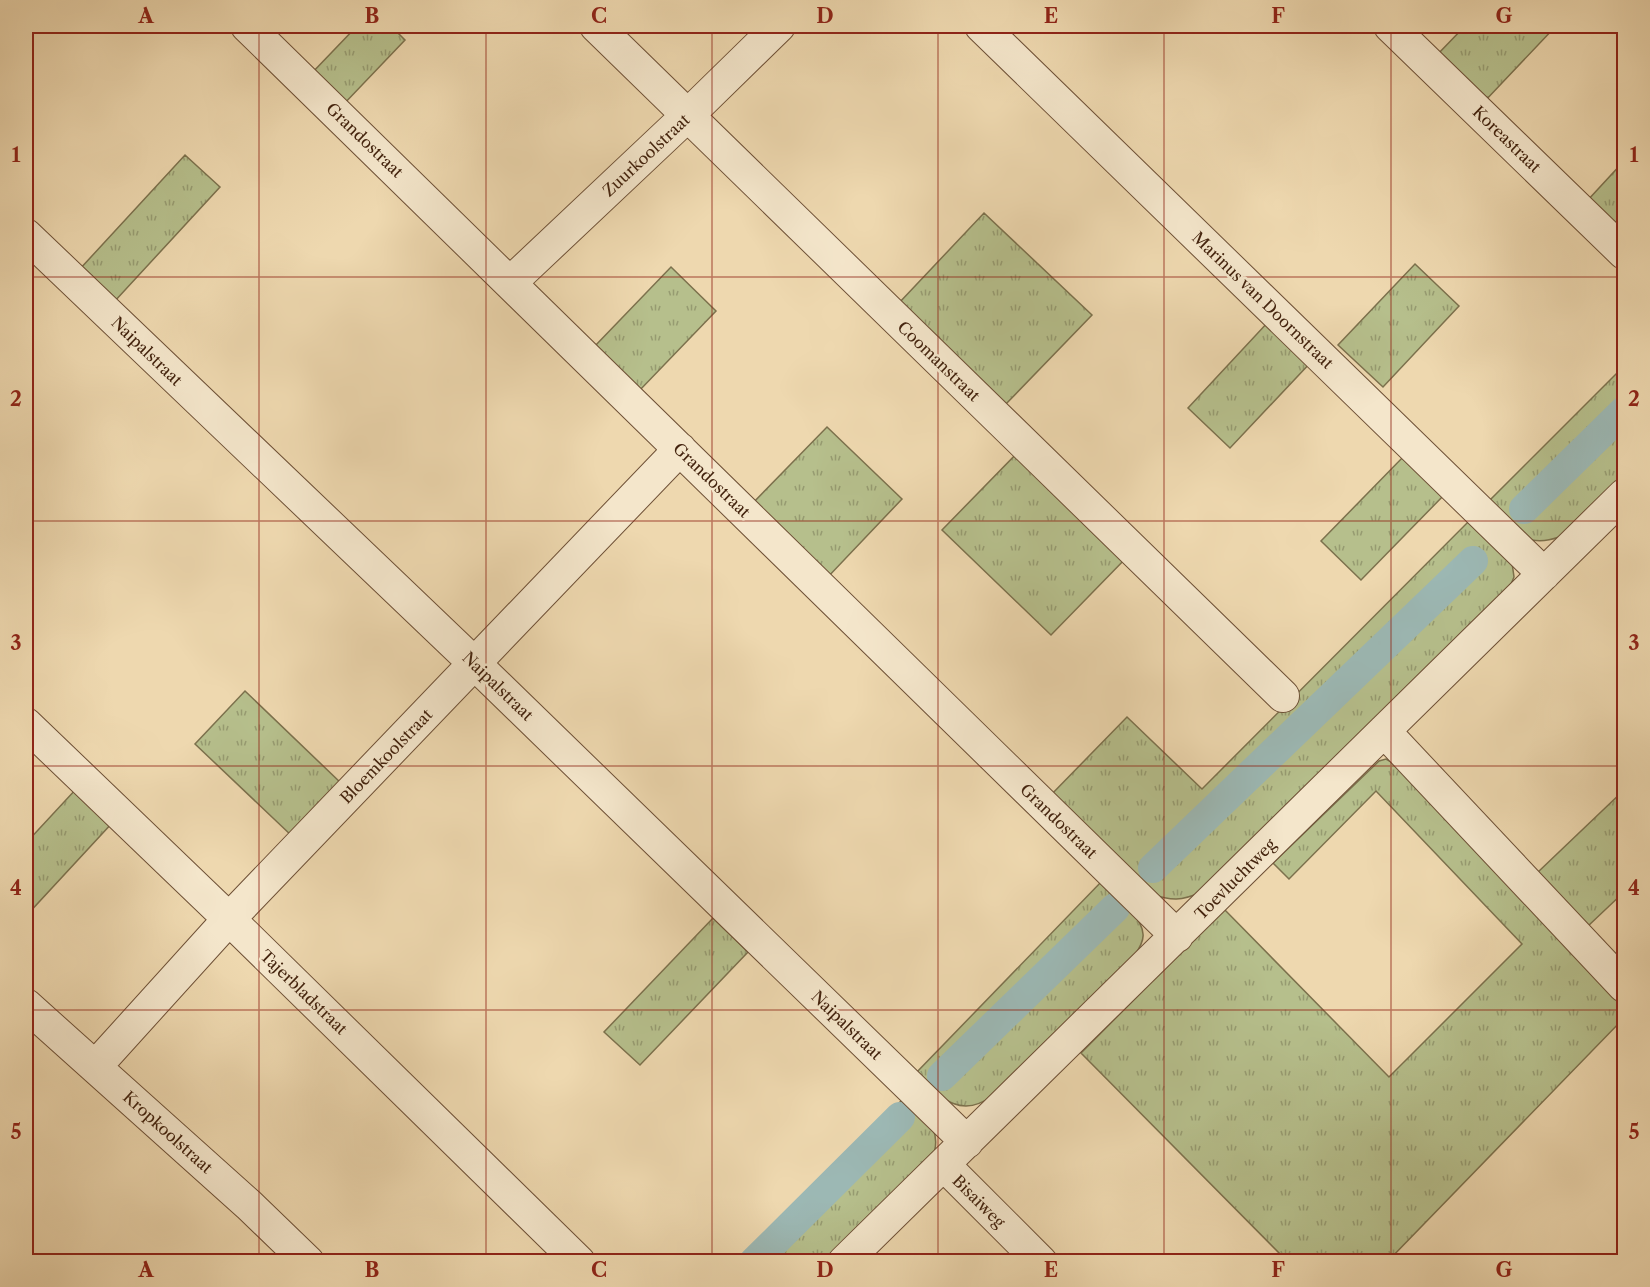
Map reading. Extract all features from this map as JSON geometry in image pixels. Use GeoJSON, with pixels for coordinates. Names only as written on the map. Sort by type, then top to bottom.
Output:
{"type":"FeatureCollection","features":[{"type":"Feature","properties":{"kind":"street","name":"Grandostraat"},"geometry":{"type":"LineString","coordinates":[[248,26],[1177,936]]}},
{"type":"Feature","properties":{"kind":"street","name":"Coomanstraat"},"geometry":{"type":"LineString","coordinates":[[596,26],[1283,696]]}},
{"type":"Feature","properties":{"kind":"street","name":"Zuurkoolstraat"},"geometry":{"type":"LineString","coordinates":[[511,282],[779,26]]}},
{"type":"Feature","properties":{"kind":"street","name":"Marinus van Doornstraat"},"geometry":{"type":"LineString","coordinates":[[981,26],[1544,574]]}},
{"type":"Feature","properties":{"kind":"street","name":"Koreastraat"},"geometry":{"type":"LineString","coordinates":[[1390,26],[1624,253]]}},
{"type":"Feature","properties":{"kind":"street","name":"Naipalstraat"},"geometry":{"type":"LineString","coordinates":[[26,235],[475,664],[967,1142]]}},
{"type":"Feature","properties":{"kind":"street","name":"Bloemkoolstraat"},"geometry":{"type":"LineString","coordinates":[[95,1067],[229,919],[680,449]]}},
{"type":"Feature","properties":{"kind":"street","name":"Toevluchtweg"},"geometry":{"type":"LineString","coordinates":[[844,1262],[1624,495]]}},
{"type":"Feature","properties":{"kind":"street","name":"Tajerbladstraat"},"geometry":{"type":"LineString","coordinates":[[26,724],[579,1262]]}},
{"type":"Feature","properties":{"kind":"street"},"geometry":{"type":"LineString","coordinates":[[1384,731],[1624,986]]}},
{"type":"Feature","properties":{"kind":"street","name":"Kropkoolstraat"},"geometry":{"type":"LineString","coordinates":[[26,1005],[249,1205],[308,1262]]}},
{"type":"Feature","properties":{"kind":"street","name":"Bisaiweg"},"geometry":{"type":"LineString","coordinates":[[944,1165],[1041,1262]]}},
{"type":"Feature","properties":{"kind":"green space"},"geometry":{"type":"Polygon","coordinates":[[[357,26],[391,26],[405,40],[342,106],[310,75],[357,26]]]}},
{"type":"Feature","properties":{"kind":"green space"},"geometry":{"type":"Polygon","coordinates":[[[1465,26],[1556,26],[1484,102],[1436,56],[1465,26]]]}},
{"type":"Feature","properties":{"kind":"green space"},"geometry":{"type":"Polygon","coordinates":[[[185,155],[220,187],[114,302],[79,270],[185,155]]]}},
{"type":"Feature","properties":{"kind":"green space"},"geometry":{"type":"Polygon","coordinates":[[[1624,161],[1624,236],[1587,201],[1624,161]]]}},
{"type":"Feature","properties":{"kind":"green space"},"geometry":{"type":"Polygon","coordinates":[[[984,213],[1092,315],[1005,405],[899,303],[984,213]]]}},
{"type":"Feature","properties":{"kind":"green space"},"geometry":{"type":"Polygon","coordinates":[[[1415,264],[1459,306],[1383,387],[1338,345],[1415,264]]]}},
{"type":"Feature","properties":{"kind":"green space"},"geometry":{"type":"Polygon","coordinates":[[[671,267],[716,311],[639,391],[594,347],[671,267]]]}},
{"type":"Feature","properties":{"kind":"green space"},"geometry":{"type":"Polygon","coordinates":[[[1269,321],[1312,361],[1230,448],[1188,408],[1269,321]]]}},
{"type":"Feature","properties":{"kind":"green space"},"geometry":{"type":"Polygon","coordinates":[[[1624,366],[1624,480],[1559,537],[1536,541],[1518,534],[1485,505],[1624,366]]]}},
{"type":"Feature","properties":{"kind":"green space"},"geometry":{"type":"Polygon","coordinates":[[[827,427],[902,499],[826,579],[750,506],[827,427]]]}},
{"type":"Feature","properties":{"kind":"green space"},"geometry":{"type":"Polygon","coordinates":[[[1020,450],[1128,556],[1051,635],[942,530],[1020,450]]]}},
{"type":"Feature","properties":{"kind":"green space"},"geometry":{"type":"Polygon","coordinates":[[[1405,455],[1445,494],[1361,580],[1321,541],[1405,455]]]}},
{"type":"Feature","properties":{"kind":"green space"},"geometry":{"type":"Polygon","coordinates":[[[1472,518],[1512,563],[1514,577],[1509,589],[1202,892],[1176,899],[1151,894],[1048,798],[1127,717],[1202,789],[1472,518]]]}},
{"type":"Feature","properties":{"kind":"green space"},"geometry":{"type":"Polygon","coordinates":[[[245,691],[343,785],[293,837],[195,744],[245,691]]]}},
{"type":"Feature","properties":{"kind":"green space"},"geometry":{"type":"Polygon","coordinates":[[[1386,759],[1425,789],[1624,1002],[1624,1018],[1388,1261],[1287,1261],[1081,1053],[1224,909],[1389,1077],[1522,944],[1376,791],[1289,879],[1273,863],[1379,761],[1386,759]]]}},
{"type":"Feature","properties":{"kind":"green space"},"geometry":{"type":"Polygon","coordinates":[[[77,788],[113,822],[26,916],[26,843],[77,788]]]}},
{"type":"Feature","properties":{"kind":"green space"},"geometry":{"type":"Polygon","coordinates":[[[1624,790],[1624,892],[1587,927],[1537,873],[1624,790]]]}},
{"type":"Feature","properties":{"kind":"green space"},"geometry":{"type":"Polygon","coordinates":[[[1102,881],[1127,905],[1141,927],[1143,940],[1134,956],[992,1096],[970,1106],[960,1105],[941,1097],[915,1074],[1102,881]]]}},
{"type":"Feature","properties":{"kind":"green space"},"geometry":{"type":"Polygon","coordinates":[[[713,918],[748,952],[640,1065],[604,1032],[713,918]]]}},
{"type":"Feature","properties":{"kind":"green space"},"geometry":{"type":"Polygon","coordinates":[[[906,1096],[931,1124],[936,1140],[932,1159],[826,1261],[739,1262],[906,1096]]]}},
{"type":"Feature","properties":{"kind":"waterway"},"geometry":{"type":"LineString","coordinates":[[1524,509],[1624,411]]}},
{"type":"Feature","properties":{"kind":"waterway"},"geometry":{"type":"LineString","coordinates":[[1153,868],[1473,561]]}},
{"type":"Feature","properties":{"kind":"waterway"},"geometry":{"type":"LineString","coordinates":[[942,1076],[1115,908]]}},
{"type":"Feature","properties":{"kind":"waterway"},"geometry":{"type":"LineString","coordinates":[[754,1262],[900,1117]]}}]}
